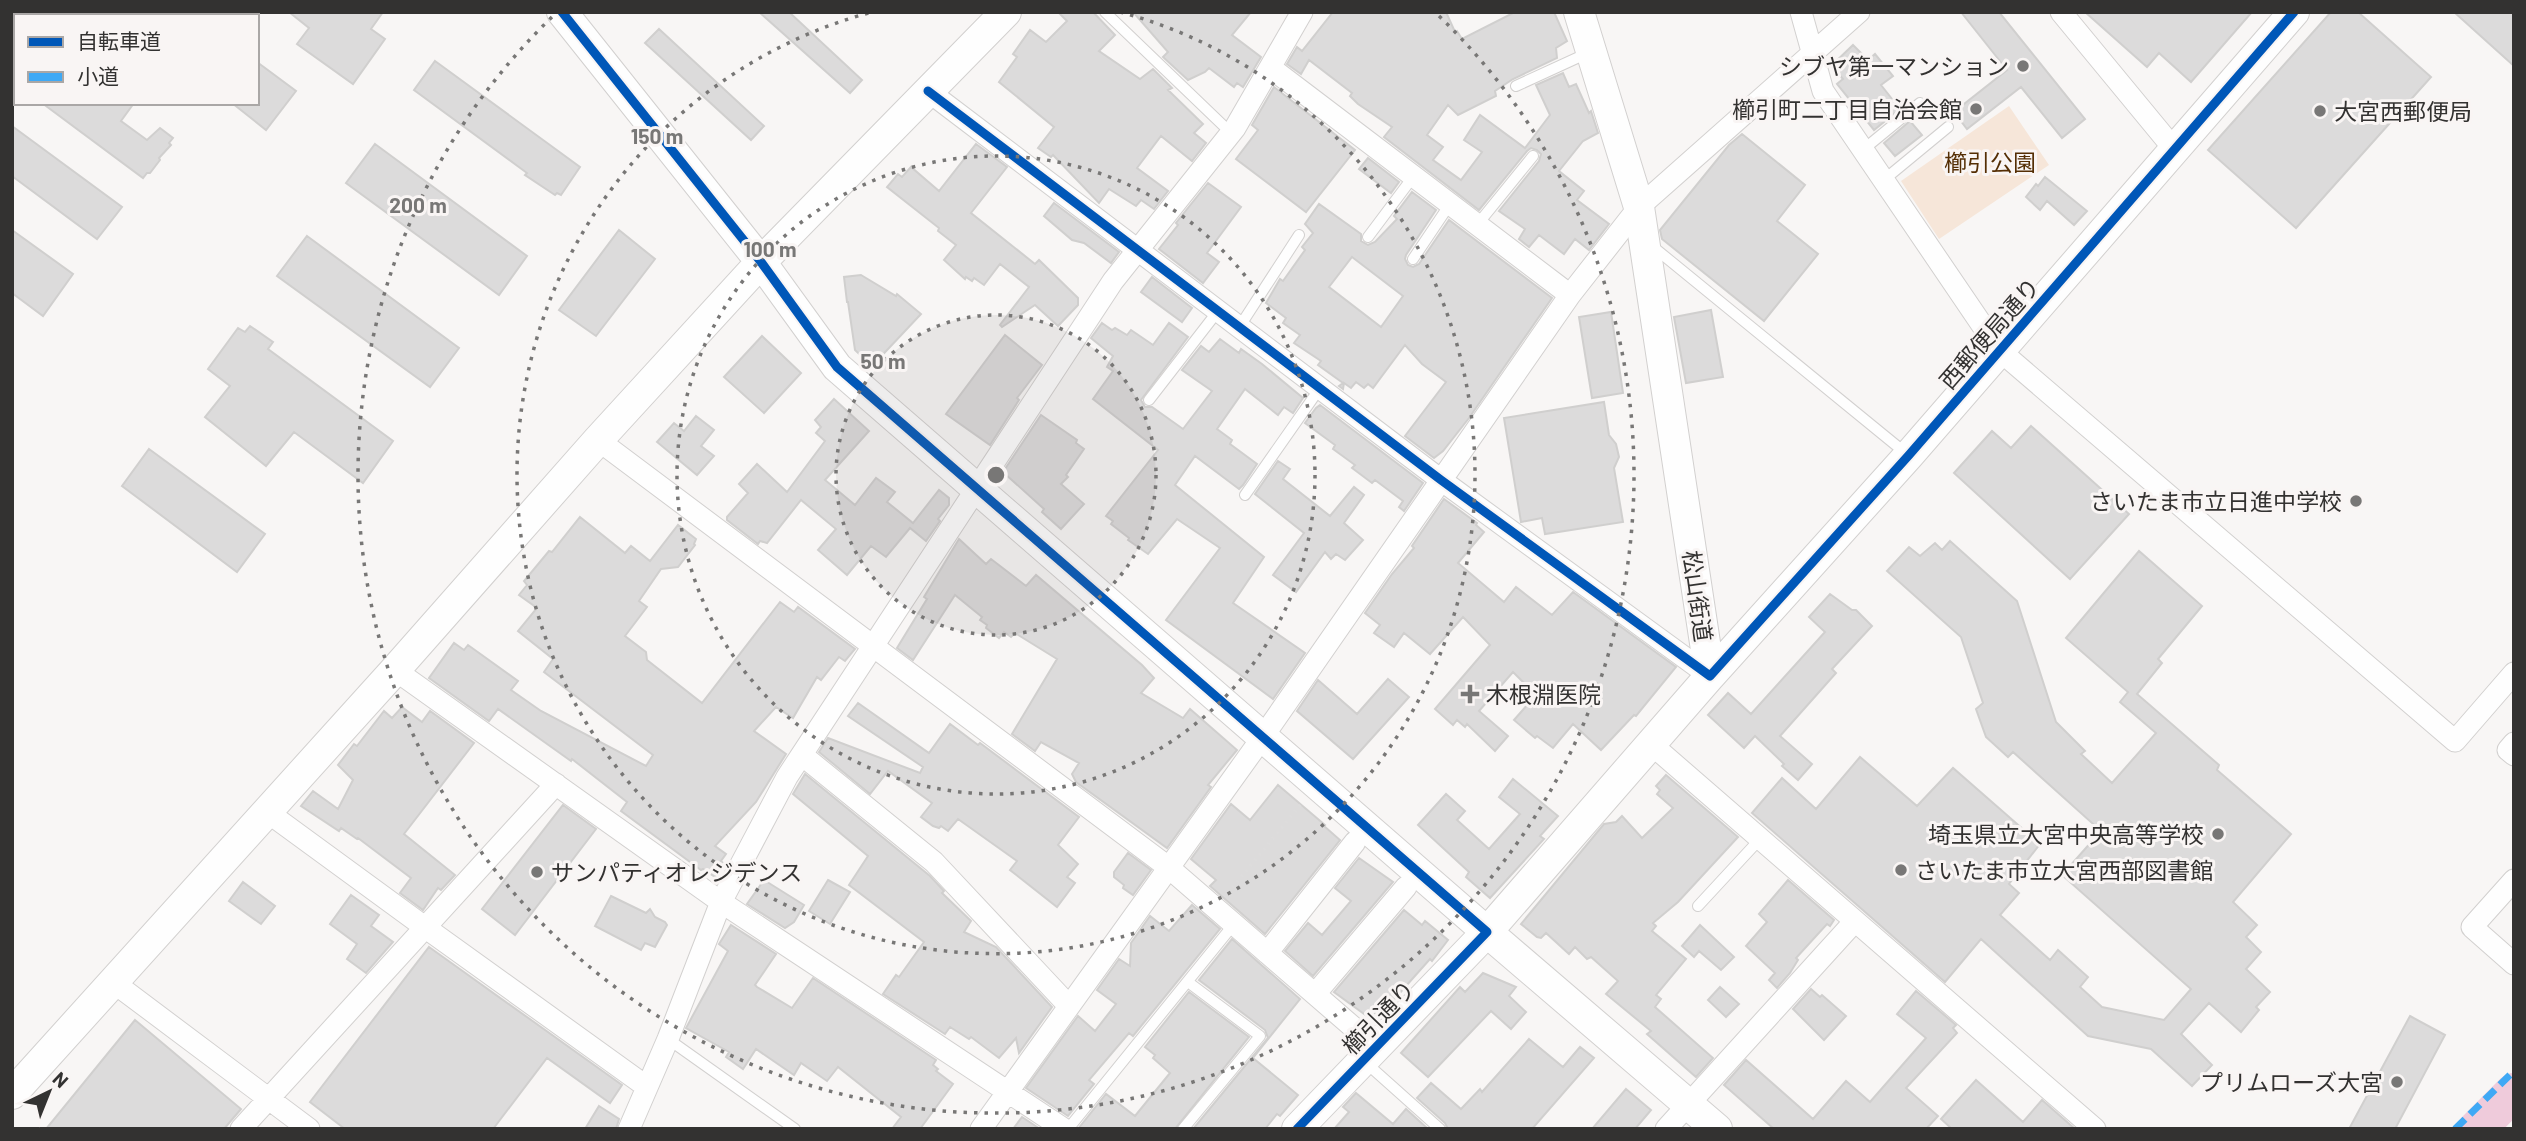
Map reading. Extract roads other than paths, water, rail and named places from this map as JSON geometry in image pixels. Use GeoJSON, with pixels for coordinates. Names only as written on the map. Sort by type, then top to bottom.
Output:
{"type":"FeatureCollection","features":[{"type":"Feature","properties":{"kind":"street"},"geometry":{"type":"LineString","coordinates":[[562,12],[761,262],[836,367],[1717,1129]]}},
{"type":"Feature","properties":{"kind":"street"},"geometry":{"type":"LineString","coordinates":[[12,1094],[761,262],[1006,12]]}},
{"type":"Feature","properties":{"kind":"street"},"geometry":{"type":"LineString","coordinates":[[629,1129],[668,1039],[721,902],[787,777],[1113,281],[1231,133],[1302,12]]}},
{"type":"Feature","properties":{"kind":"street","name":"松山街道"},"geometry":{"type":"LineString","coordinates":[[1579,12],[1639,207],[1710,676]]}},
{"type":"Feature","properties":{"kind":"street"},"geometry":{"type":"LineString","coordinates":[[1801,12],[1823,91],[1999,350],[2455,741],[2514,673]]}},
{"type":"Feature","properties":{"kind":"street"},"geometry":{"type":"LineString","coordinates":[[981,1129],[1262,738],[1570,295],[1639,207],[1859,12]]}},
{"type":"Feature","properties":{"kind":"street"},"geometry":{"type":"LineString","coordinates":[[2061,12],[2174,149]]}},
{"type":"Feature","properties":{"kind":"street","name":"西郵便局通り"},"geometry":{"type":"LineString","coordinates":[[1710,676],[1909,456],[2294,12]]}},
{"type":"Feature","properties":{"kind":"street"},"geometry":{"type":"LineString","coordinates":[[1271,68],[1570,295]]}},
{"type":"Feature","properties":{"kind":"street"},"geometry":{"type":"LineString","coordinates":[[928,91],[1441,480],[1710,676],[1487,932]]}},
{"type":"Feature","properties":{"kind":"street"},"geometry":{"type":"LineString","coordinates":[[598,440],[1168,867],[1315,994],[1370,1054]]}},
{"type":"Feature","properties":{"kind":"street"},"geometry":{"type":"LineString","coordinates":[[395,670],[721,902],[1066,1129]]}},
{"type":"Feature","properties":{"kind":"street"},"geometry":{"type":"LineString","coordinates":[[2514,743],[2508,750],[2514,755]]}},
{"type":"Feature","properties":{"kind":"street"},"geometry":{"type":"LineString","coordinates":[[1651,744],[2095,1129]]}},
{"type":"Feature","properties":{"kind":"street"},"geometry":{"type":"LineString","coordinates":[[802,755],[934,862],[1069,1006]]}},
{"type":"Feature","properties":{"kind":"street"},"geometry":{"type":"LineString","coordinates":[[240,1129],[556,784]]}},
{"type":"Feature","properties":{"kind":"street"},"geometry":{"type":"LineString","coordinates":[[266,811],[647,1087]]}},
{"type":"Feature","properties":{"kind":"street"},"geometry":{"type":"LineString","coordinates":[[1267,953],[1355,842]]}},
{"type":"Feature","properties":{"kind":"street"},"geometry":{"type":"LineString","coordinates":[[2514,880],[2472,927],[2514,964]]}},
{"type":"Feature","properties":{"kind":"street"},"geometry":{"type":"LineString","coordinates":[[1315,994],[1406,887]]}},
{"type":"Feature","properties":{"kind":"street"},"geometry":{"type":"LineString","coordinates":[[1666,1129],[1855,921]]}},
{"type":"Feature","properties":{"kind":"street","name":"櫛引通り"},"geometry":{"type":"LineString","coordinates":[[1297,1129],[1487,932]]}},
{"type":"Feature","properties":{"kind":"street"},"geometry":{"type":"LineString","coordinates":[[113,982],[309,1129]]}},
{"type":"Feature","properties":{"kind":"lane"},"geometry":{"type":"LineString","coordinates":[[1105,12],[1231,133]]}},
{"type":"Feature","properties":{"kind":"lane"},"geometry":{"type":"LineString","coordinates":[[1516,86],[1591,52]]}},
{"type":"Feature","properties":{"kind":"lane"},"geometry":{"type":"LineString","coordinates":[[1864,149],[1920,103]]}},
{"type":"Feature","properties":{"kind":"lane"},"geometry":{"type":"LineString","coordinates":[[1885,179],[1948,127]]}},
{"type":"Feature","properties":{"kind":"lane"},"geometry":{"type":"LineString","coordinates":[[1477,225],[1533,156]]}},
{"type":"Feature","properties":{"kind":"lane"},"geometry":{"type":"LineString","coordinates":[[1368,237],[1413,177]]}},
{"type":"Feature","properties":{"kind":"lane"},"geometry":{"type":"LineString","coordinates":[[1413,259],[1450,204]]}},
{"type":"Feature","properties":{"kind":"lane"},"geometry":{"type":"LineString","coordinates":[[1240,326],[1299,235]]}},
{"type":"Feature","properties":{"kind":"lane"},"geometry":{"type":"LineString","coordinates":[[1644,240],[1909,456]]}},
{"type":"Feature","properties":{"kind":"lane"},"geometry":{"type":"LineString","coordinates":[[1149,400],[1219,311]]}},
{"type":"Feature","properties":{"kind":"lane"},"geometry":{"type":"LineString","coordinates":[[1245,495],[1320,388]]}},
{"type":"Feature","properties":{"kind":"lane"},"geometry":{"type":"LineString","coordinates":[[1698,906],[1760,839]]}},
{"type":"Feature","properties":{"kind":"lane"},"geometry":{"type":"LineString","coordinates":[[1066,1129],[1234,924]]}},
{"type":"Feature","properties":{"kind":"lane"},"geometry":{"type":"LineString","coordinates":[[1183,1129],[1260,1036],[1188,982]]}},
{"type":"Feature","properties":{"kind":"lane"},"geometry":{"type":"LineString","coordinates":[[668,1039],[795,1129]]}},
{"type":"Feature","properties":{"kind":"lane"},"geometry":{"type":"LineString","coordinates":[[1370,1054],[1440,1129]]}},
{"type":"Feature","properties":{"kind":"waterway"},"geometry":{"type":"LineString","coordinates":[[2477,1129],[2514,1092]]}},
{"type":"Feature","properties":{"kind":"place","name":"シブヤ第一マンション"},"geometry":{"type":"Point","coordinates":[2023,66]}},
{"type":"Feature","properties":{"kind":"place","name":"櫛引町二丁目自治会館"},"geometry":{"type":"Point","coordinates":[1976,109]}},
{"type":"Feature","properties":{"kind":"place","name":"大宮西郵便局"},"geometry":{"type":"Point","coordinates":[2320,111]}},
{"type":"Feature","properties":{"kind":"place","name":"さいたま市立日進中学校"},"geometry":{"type":"Point","coordinates":[2356,501]}},
{"type":"Feature","properties":{"kind":"place","name":"木根淵医院"},"geometry":{"type":"Point","coordinates":[1470,694]}},
{"type":"Feature","properties":{"kind":"place","name":"埼玉県立大宮中央高等学校"},"geometry":{"type":"Point","coordinates":[2218,834]}},
{"type":"Feature","properties":{"kind":"place","name":"さいたま市立大宮西部図書館"},"geometry":{"type":"Point","coordinates":[1901,870]}},
{"type":"Feature","properties":{"kind":"place","name":"サンパティオレジデンス"},"geometry":{"type":"Point","coordinates":[537,872]}},
{"type":"Feature","properties":{"kind":"place","name":"プリムローズ大宮"},"geometry":{"type":"Point","coordinates":[2397,1082]}},
{"type":"Feature","properties":{"kind":"park label","name":"櫛引公園"},"geometry":{"type":"Point","coordinates":[1990,162]}}]}
